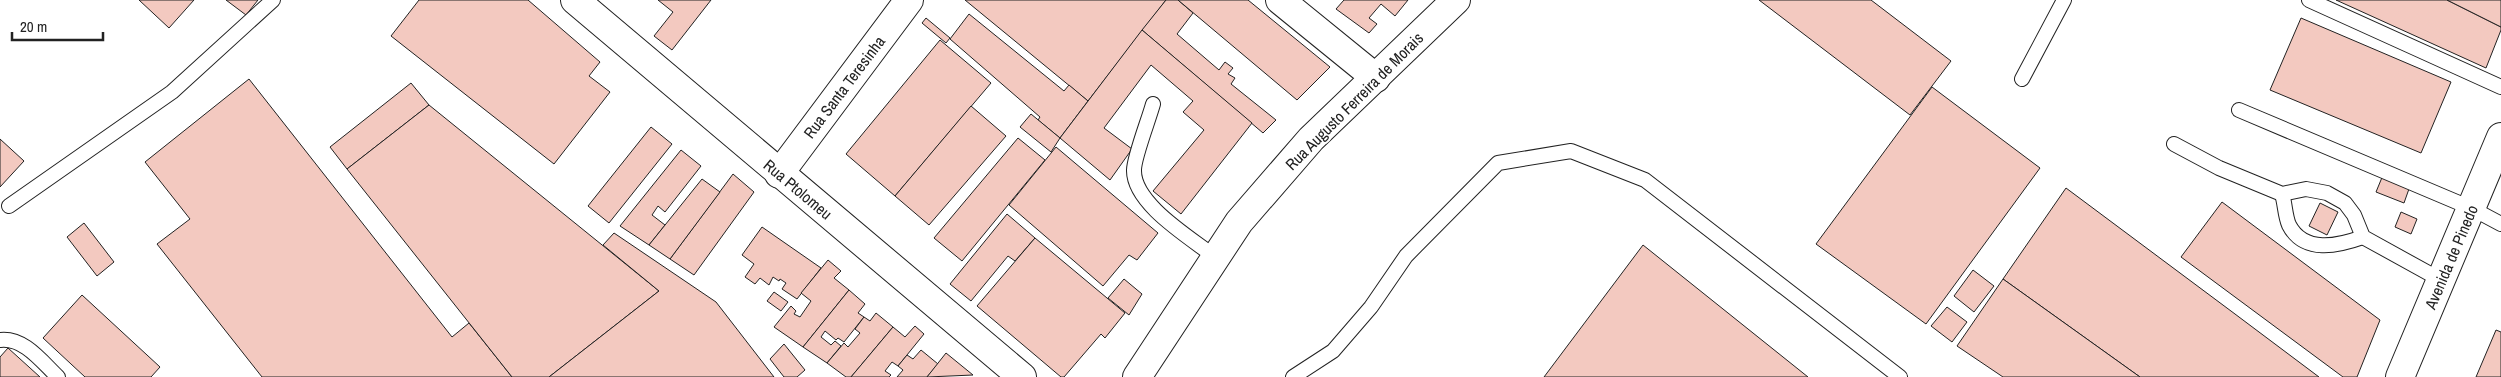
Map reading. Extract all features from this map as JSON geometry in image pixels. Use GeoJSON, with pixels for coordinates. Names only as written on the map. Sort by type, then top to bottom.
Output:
{"type":"FeatureCollection","features":[{"type":"Feature","properties":{"kind":"street","name":"Rua Ptolomeu"},"geometry":{"type":"LineString","coordinates":[[575,0],[1022,377]]}},
{"type":"Feature","properties":{"kind":"street","name":"Rua Santa Teresinha"},"geometry":{"type":"LineString","coordinates":[[779,174],[909,0]]}},
{"type":"Feature","properties":{"kind":"street"},"geometry":{"type":"LineString","coordinates":[[1280,0],[1376,78]]}},
{"type":"Feature","properties":{"kind":"street","name":"Rua Augusto Ferreira de Morais"},"geometry":{"type":"LineString","coordinates":[[1137,377],[1239,222],[1311,139],[1456,0]]}},
{"type":"Feature","properties":{"kind":"street","name":"Avenida de Pinedo"},"geometry":{"type":"LineString","coordinates":[[2400,377],[2501,137]]}},
{"type":"Feature","properties":{"kind":"lane"},"geometry":{"type":"LineString","coordinates":[[9,206],[172,92],[273,0]]}},
{"type":"Feature","properties":{"kind":"lane"},"geometry":{"type":"LineString","coordinates":[[2022,79],[2064,0]]}},
{"type":"Feature","properties":{"kind":"lane"},"geometry":{"type":"LineString","coordinates":[[2309,0],[2501,87]]}},
{"type":"Feature","properties":{"kind":"lane"},"geometry":{"type":"LineString","coordinates":[[1153,104],[1134,170],[1137,188],[1151,206],[1215,257]]}},
{"type":"Feature","properties":{"kind":"lane"},"geometry":{"type":"LineString","coordinates":[[2239,110],[2471,208],[2501,224]]}},
{"type":"Feature","properties":{"kind":"lane"},"geometry":{"type":"LineString","coordinates":[[2174,144],[2219,168],[2282,194],[2306,189],[2327,193],[2345,203],[2354,215],[2363,237],[2441,280]]}},
{"type":"Feature","properties":{"kind":"lane"},"geometry":{"type":"LineString","coordinates":[[1294,377],[1333,351],[1371,307],[1406,256],[1498,163],[1571,150],[1645,180],[1900,377]]}},
{"type":"Feature","properties":{"kind":"lane"},"geometry":{"type":"LineString","coordinates":[[2282,194],[2289,224],[2298,236],[2326,247],[2363,237]]}},
{"type":"Feature","properties":{"kind":"lane"},"geometry":{"type":"LineString","coordinates":[[0,340],[10,339],[19,342],[58,377]]}},
{"type":"Feature","properties":{"kind":"building"},"geometry":{"type":"Polygon","coordinates":[[[139,0],[194,0],[169,28],[139,0]]]}},
{"type":"Feature","properties":{"kind":"building"},"geometry":{"type":"Polygon","coordinates":[[[226,0],[258,0],[246,15],[226,0]]]}},
{"type":"Feature","properties":{"kind":"building"},"geometry":{"type":"Polygon","coordinates":[[[419,0],[528,0],[600,62],[589,76],[610,92],[554,164],[391,36],[419,0]]]}},
{"type":"Feature","properties":{"kind":"building"},"geometry":{"type":"Polygon","coordinates":[[[658,0],[711,0],[672,50],[654,36],[673,12],[658,0]]]}},
{"type":"Feature","properties":{"kind":"building"},"geometry":{"type":"Polygon","coordinates":[[[965,0],[1166,0],[1088,101],[965,0]]]}},
{"type":"Feature","properties":{"kind":"building"},"geometry":{"type":"Polygon","coordinates":[[[1166,0],[1178,0],[1193,13],[1177,34],[1219,70],[1225,62],[1233,68],[1228,74],[1235,78],[1231,84],[1276,120],[1263,133],[1142,30],[1166,0]]]}},
{"type":"Feature","properties":{"kind":"building"},"geometry":{"type":"Polygon","coordinates":[[[1178,0],[1248,0],[1330,67],[1297,100],[1178,0]]]}},
{"type":"Feature","properties":{"kind":"building"},"geometry":{"type":"Polygon","coordinates":[[[1344,0],[1408,0],[1395,16],[1381,4],[1369,18],[1377,24],[1369,33],[1336,9],[1344,0]]]}},
{"type":"Feature","properties":{"kind":"building"},"geometry":{"type":"Polygon","coordinates":[[[1759,0],[1871,0],[1951,61],[1910,115],[1759,0]]]}},
{"type":"Feature","properties":{"kind":"building"},"geometry":{"type":"Polygon","coordinates":[[[2336,0],[2447,0],[2501,27],[2501,30],[2486,68],[2336,0]]]}},
{"type":"Feature","properties":{"kind":"building"},"geometry":{"type":"Polygon","coordinates":[[[2447,0],[2501,0],[2501,27],[2447,0]]]}},
{"type":"Feature","properties":{"kind":"building"},"geometry":{"type":"Polygon","coordinates":[[[969,14],[1064,91],[1069,85],[1088,101],[1060,138],[1038,120],[1040,117],[950,39],[969,14]]]}},
{"type":"Feature","properties":{"kind":"building"},"geometry":{"type":"Polygon","coordinates":[[[926,18],[950,38],[946,43],[922,23],[926,18]]]}},
{"type":"Feature","properties":{"kind":"building"},"geometry":{"type":"Polygon","coordinates":[[[2301,18],[2451,82],[2421,153],[2270,90],[2301,18]]]}},
{"type":"Feature","properties":{"kind":"building"},"geometry":{"type":"Polygon","coordinates":[[[1142,30],[1252,123],[1181,214],[1153,191],[1204,130],[1183,112],[1193,101],[1151,65],[1104,128],[1132,149],[1110,180],[1060,138],[1142,30]]]}},
{"type":"Feature","properties":{"kind":"building"},"geometry":{"type":"Polygon","coordinates":[[[940,40],[991,83],[895,196],[846,154],[940,40]]]}},
{"type":"Feature","properties":{"kind":"building"},"geometry":{"type":"Polygon","coordinates":[[[249,79],[452,337],[469,323],[512,377],[262,377],[157,244],[190,219],[145,162],[249,79]]]}},
{"type":"Feature","properties":{"kind":"building"},"geometry":{"type":"Polygon","coordinates":[[[411,83],[429,105],[347,169],[330,147],[411,83]]]}},
{"type":"Feature","properties":{"kind":"building"},"geometry":{"type":"Polygon","coordinates":[[[1932,87],[2040,168],[1926,324],[1816,244],[1932,87]]]}},
{"type":"Feature","properties":{"kind":"building"},"geometry":{"type":"Polygon","coordinates":[[[429,105],[659,291],[549,377],[512,377],[347,169],[429,105]]]}},
{"type":"Feature","properties":{"kind":"building"},"geometry":{"type":"Polygon","coordinates":[[[971,106],[1006,136],[929,225],[895,196],[971,106]]]}},
{"type":"Feature","properties":{"kind":"building"},"geometry":{"type":"Polygon","coordinates":[[[1031,114],[1060,138],[1051,152],[1020,127],[1031,114]]]}},
{"type":"Feature","properties":{"kind":"building"},"geometry":{"type":"Polygon","coordinates":[[[651,127],[672,144],[609,223],[588,206],[651,127]]]}},
{"type":"Feature","properties":{"kind":"building"},"geometry":{"type":"Polygon","coordinates":[[[1018,138],[1045,160],[962,261],[934,238],[1018,138]]]}},
{"type":"Feature","properties":{"kind":"building"},"geometry":{"type":"Polygon","coordinates":[[[0,139],[24,161],[0,187],[0,139]]]}},
{"type":"Feature","properties":{"kind":"building"},"geometry":{"type":"Polygon","coordinates":[[[1056,147],[1158,233],[1137,260],[1129,255],[1103,286],[1009,205],[1056,147]]]}},
{"type":"Feature","properties":{"kind":"building"},"geometry":{"type":"Polygon","coordinates":[[[681,150],[701,166],[665,212],[658,206],[652,215],[665,225],[649,245],[620,226],[681,150]]]}},
{"type":"Feature","properties":{"kind":"building"},"geometry":{"type":"Polygon","coordinates":[[[733,174],[754,192],[694,275],[670,259],[733,174]]]}},
{"type":"Feature","properties":{"kind":"building"},"geometry":{"type":"Polygon","coordinates":[[[2383,175],[2410,186],[2404,203],[2376,192],[2383,175]]]}},
{"type":"Feature","properties":{"kind":"building"},"geometry":{"type":"Polygon","coordinates":[[[702,179],[720,192],[670,259],[649,245],[702,179]]]}},
{"type":"Feature","properties":{"kind":"building"},"geometry":{"type":"Polygon","coordinates":[[[2066,188],[2319,377],[2140,377],[2003,279],[2066,188]]]}},
{"type":"Feature","properties":{"kind":"building"},"geometry":{"type":"Polygon","coordinates":[[[2222,202],[2380,320],[2357,377],[2343,377],[2181,257],[2222,202]]]}},
{"type":"Feature","properties":{"kind":"building"},"geometry":{"type":"Polygon","coordinates":[[[2320,203],[2338,212],[2327,235],[2309,226],[2320,203]]]}},
{"type":"Feature","properties":{"kind":"building"},"geometry":{"type":"Polygon","coordinates":[[[2401,212],[2417,219],[2411,234],[2395,227],[2401,212]]]}},
{"type":"Feature","properties":{"kind":"building"},"geometry":{"type":"Polygon","coordinates":[[[1007,214],[1035,238],[1015,261],[1008,256],[971,301],[950,284],[1007,214]]]}},
{"type":"Feature","properties":{"kind":"building"},"geometry":{"type":"Polygon","coordinates":[[[84,223],[114,262],[97,276],[67,237],[84,223]]]}},
{"type":"Feature","properties":{"kind":"building"},"geometry":{"type":"Polygon","coordinates":[[[762,227],[821,268],[797,299],[782,289],[786,283],[780,279],[779,281],[773,277],[769,285],[760,278],[755,284],[745,277],[754,264],[742,255],[762,227]]]}},
{"type":"Feature","properties":{"kind":"building"},"geometry":{"type":"Polygon","coordinates":[[[614,233],[716,302],[774,377],[549,377],[659,291],[603,245],[614,233]]]}},
{"type":"Feature","properties":{"kind":"building"},"geometry":{"type":"Polygon","coordinates":[[[1035,238],[1125,313],[1105,338],[1101,334],[1064,377],[1061,377],[977,306],[1035,238]]]}},
{"type":"Feature","properties":{"kind":"building"},"geometry":{"type":"Polygon","coordinates":[[[1643,245],[1808,377],[1544,377],[1643,245]]]}},
{"type":"Feature","properties":{"kind":"building"},"geometry":{"type":"Polygon","coordinates":[[[828,260],[841,271],[834,278],[849,290],[803,347],[774,327],[791,306],[796,311],[794,314],[800,317],[811,301],[801,293],[828,260]]]}},
{"type":"Feature","properties":{"kind":"building"},"geometry":{"type":"Polygon","coordinates":[[[1973,270],[1994,286],[1974,312],[1954,296],[1973,270]]]}},
{"type":"Feature","properties":{"kind":"building"},"geometry":{"type":"Polygon","coordinates":[[[1124,279],[1142,294],[1129,315],[1108,298],[1124,279]]]}},
{"type":"Feature","properties":{"kind":"building"},"geometry":{"type":"Polygon","coordinates":[[[2003,279],[2140,377],[2003,377],[1957,346],[2003,279]]]}},
{"type":"Feature","properties":{"kind":"building"},"geometry":{"type":"Polygon","coordinates":[[[849,290],[865,304],[858,313],[864,317],[844,342],[838,338],[836,340],[825,331],[821,337],[831,345],[835,341],[841,346],[827,363],[803,347],[849,290]]]}},
{"type":"Feature","properties":{"kind":"building"},"geometry":{"type":"Polygon","coordinates":[[[774,292],[788,302],[781,311],[767,301],[774,292]]]}},
{"type":"Feature","properties":{"kind":"building"},"geometry":{"type":"Polygon","coordinates":[[[82,295],[160,367],[151,377],[85,377],[43,338],[82,295]]]}},
{"type":"Feature","properties":{"kind":"building"},"geometry":{"type":"Polygon","coordinates":[[[1947,307],[1967,322],[1952,342],[1931,326],[1947,307]]]}},
{"type":"Feature","properties":{"kind":"building"},"geometry":{"type":"Polygon","coordinates":[[[876,313],[893,327],[851,377],[846,377],[827,363],[844,343],[848,347],[860,333],[855,329],[864,317],[870,321],[876,313]]]}},
{"type":"Feature","properties":{"kind":"building"},"geometry":{"type":"Polygon","coordinates":[[[915,326],[924,334],[898,366],[892,362],[885,371],[891,375],[889,377],[851,377],[893,327],[905,337],[915,326]]]}},
{"type":"Feature","properties":{"kind":"building"},"geometry":{"type":"Polygon","coordinates":[[[2496,330],[2501,332],[2501,377],[2476,377],[2496,330]]]}},
{"type":"Feature","properties":{"kind":"building"},"geometry":{"type":"Polygon","coordinates":[[[784,344],[805,370],[797,377],[784,377],[770,359],[784,344]]]}},
{"type":"Feature","properties":{"kind":"building"},"geometry":{"type":"Polygon","coordinates":[[[8,348],[40,377],[0,377],[0,357],[8,348]]]}},
{"type":"Feature","properties":{"kind":"building"},"geometry":{"type":"Polygon","coordinates":[[[921,350],[938,364],[927,377],[897,377],[903,370],[898,366],[907,355],[913,359],[921,350]]]}},
{"type":"Feature","properties":{"kind":"building"},"geometry":{"type":"Polygon","coordinates":[[[946,353],[973,375],[927,377],[946,353]]]}}]}
